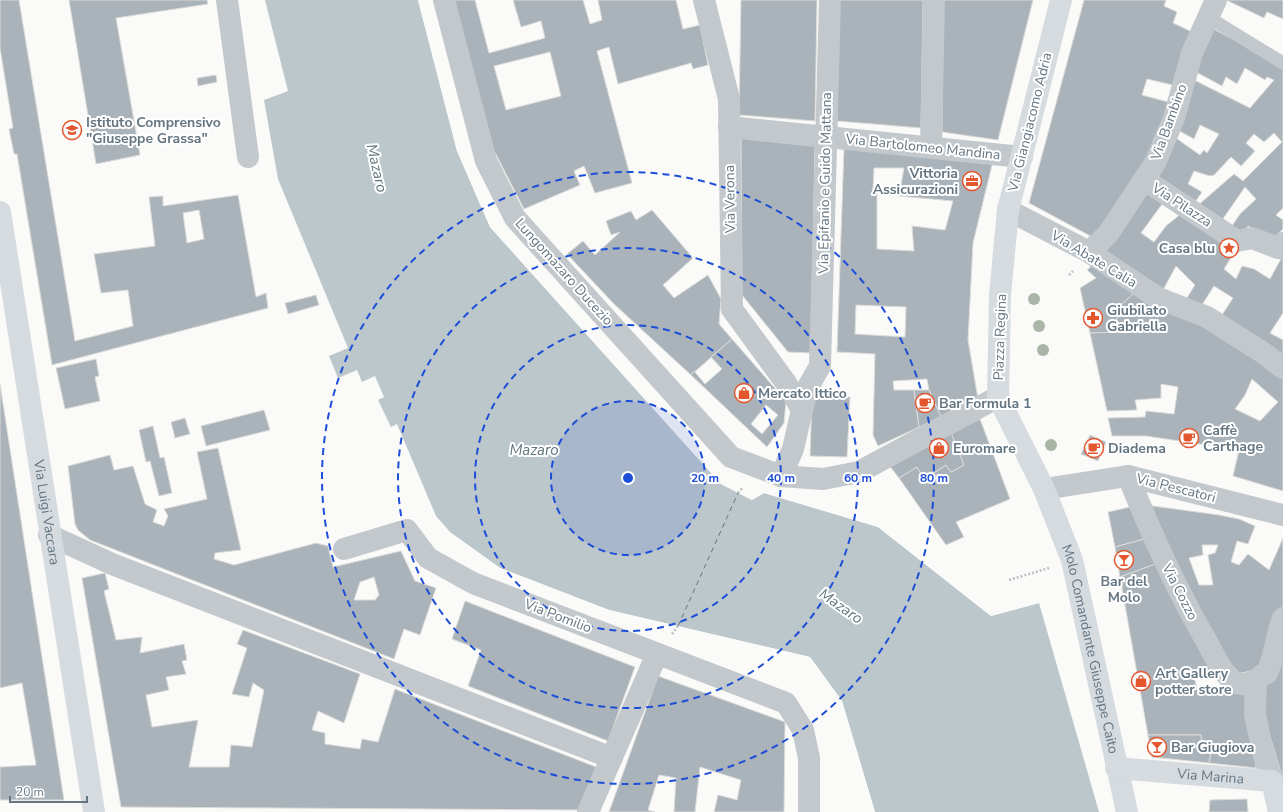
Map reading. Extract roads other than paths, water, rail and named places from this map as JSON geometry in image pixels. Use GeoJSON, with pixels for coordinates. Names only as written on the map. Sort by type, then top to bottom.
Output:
{"type":"FeatureCollection","features":[{"type":"Feature","properties":{"kind":"main road","name":"Via Giangiacomo Adria"},"geometry":{"type":"LineString","coordinates":[[1003,246],[1008,210],[1061,0]]}},
{"type":"Feature","properties":{"kind":"main road","name":"Via Luigi Vaccara"},"geometry":{"type":"LineString","coordinates":[[0,212],[49,536],[94,812]]}},
{"type":"Feature","properties":{"kind":"main road","name":"Piazza Regina"},"geometry":{"type":"LineString","coordinates":[[1003,246],[998,397],[1044,489]]}},
{"type":"Feature","properties":{"kind":"main road","name":"Molo Comandante Giuseppe Caito"},"geometry":{"type":"LineString","coordinates":[[1044,489],[1072,560],[1116,768],[1127,812]]}},
{"type":"Feature","properties":{"kind":"main road","name":"Via Marina"},"geometry":{"type":"LineString","coordinates":[[1116,768],[1272,781]]}},
{"type":"Feature","properties":{"kind":"main road"},"geometry":{"type":"LineString","coordinates":[[1272,781],[1279,812]]}},
{"type":"Feature","properties":{"kind":"street"},"geometry":{"type":"LineString","coordinates":[[227,0],[248,157]]}},
{"type":"Feature","properties":{"kind":"street","name":"Lungomazaro Ducezio"},"geometry":{"type":"LineString","coordinates":[[444,0],[486,161],[515,218],[731,457],[781,476],[823,479],[859,472],[879,463],[998,397]]}},
{"type":"Feature","properties":{"kind":"street","name":"Via Verona"},"geometry":{"type":"LineString","coordinates":[[704,0],[728,99],[732,309],[786,383],[802,410]]}},
{"type":"Feature","properties":{"kind":"street","name":"Via Epifanio e Guido Mattana"},"geometry":{"type":"LineString","coordinates":[[802,410],[808,387],[820,366],[830,0]]}},
{"type":"Feature","properties":{"kind":"street"},"geometry":{"type":"LineString","coordinates":[[931,148],[934,0]]}},
{"type":"Feature","properties":{"kind":"street","name":"Via Bambino"},"geometry":{"type":"LineString","coordinates":[[1089,252],[1108,234],[1155,163],[1174,118],[1192,53],[1212,8]]}},
{"type":"Feature","properties":{"kind":"street","name":"Via Bartolomeo Mandina"},"geometry":{"type":"LineString","coordinates":[[729,127],[1022,157]]}},
{"type":"Feature","properties":{"kind":"street","name":"Via Pilazza"},"geometry":{"type":"LineString","coordinates":[[1144,180],[1237,241],[1252,238],[1278,248],[1283,243]]}},
{"type":"Feature","properties":{"kind":"street","name":"Via Abate Calia"},"geometry":{"type":"LineString","coordinates":[[1008,210],[1089,252],[1158,298],[1207,317],[1265,354],[1283,368]]}},
{"type":"Feature","properties":{"kind":"street"},"geometry":{"type":"LineString","coordinates":[[781,476],[793,449],[802,410]]}},
{"type":"Feature","properties":{"kind":"street","name":"Via Pescatori"},"geometry":{"type":"LineString","coordinates":[[1044,489],[1128,476],[1283,515]]}},
{"type":"Feature","properties":{"kind":"street","name":"Via Cozzo"},"geometry":{"type":"LineString","coordinates":[[1128,476],[1169,573],[1214,656],[1226,673],[1236,683],[1244,684],[1256,681]]}},
{"type":"Feature","properties":{"kind":"street","name":"Via Pomilio"},"geometry":{"type":"LineString","coordinates":[[344,549],[407,530],[428,558],[473,583],[786,703],[803,730],[809,758],[809,812]]}},
{"type":"Feature","properties":{"kind":"street"},"geometry":{"type":"LineString","coordinates":[[49,536],[119,567],[612,758]]}},
{"type":"Feature","properties":{"kind":"street"},"geometry":{"type":"LineString","coordinates":[[1272,781],[1263,752],[1255,715],[1256,681],[1262,674],[1268,673],[1277,634],[1283,618]]}},
{"type":"Feature","properties":{"kind":"street"},"geometry":{"type":"LineString","coordinates":[[588,812],[657,654]]}},
{"type":"Feature","properties":{"kind":"lane"},"geometry":{"type":"LineString","coordinates":[[1212,8],[1283,63]]}},
{"type":"Feature","properties":{"kind":"water","name":"Mazaro"},"geometry":{"type":"Polygon","coordinates":[[[265,0],[418,0],[457,151],[490,227],[721,484],[752,500],[764,493],[878,527],[991,616],[1039,603],[1099,812],[875,812],[842,701],[810,657],[609,610],[500,568],[450,532],[436,516],[397,424],[391,427],[378,400],[384,397],[375,376],[362,382],[357,370],[338,378],[329,356],[348,348],[278,179],[264,100],[288,91],[265,0]]]}},
{"type":"Feature","properties":{"kind":"place","name":"Istituto Comprensivo \"Giuseppe Grassa\""},"geometry":{"type":"Point","coordinates":[72,130]}},
{"type":"Feature","properties":{"kind":"place","name":"Vittoria Assicurazioni"},"geometry":{"type":"Point","coordinates":[972,181]}},
{"type":"Feature","properties":{"kind":"place","name":"Casa blu"},"geometry":{"type":"Point","coordinates":[1229,248]}},
{"type":"Feature","properties":{"kind":"place","name":"Giubilato Gabriella"},"geometry":{"type":"Point","coordinates":[1093,318]}},
{"type":"Feature","properties":{"kind":"place","name":"Mercato Ittico"},"geometry":{"type":"Point","coordinates":[744,393]}},
{"type":"Feature","properties":{"kind":"place","name":"Bar Formula 1"},"geometry":{"type":"Point","coordinates":[925,403]}},
{"type":"Feature","properties":{"kind":"place","name":"Caffè Carthage"},"geometry":{"type":"Point","coordinates":[1189,438]}},
{"type":"Feature","properties":{"kind":"place","name":"Euromare"},"geometry":{"type":"Point","coordinates":[939,448]}},
{"type":"Feature","properties":{"kind":"place","name":"Diadema"},"geometry":{"type":"Point","coordinates":[1094,448]}},
{"type":"Feature","properties":{"kind":"place","name":"Bar del Molo"},"geometry":{"type":"Point","coordinates":[1124,560]}},
{"type":"Feature","properties":{"kind":"place","name":"Art Gallery potter store"},"geometry":{"type":"Point","coordinates":[1141,681]}},
{"type":"Feature","properties":{"kind":"place","name":"Bar Giugiova"},"geometry":{"type":"Point","coordinates":[1157,747]}}]}
